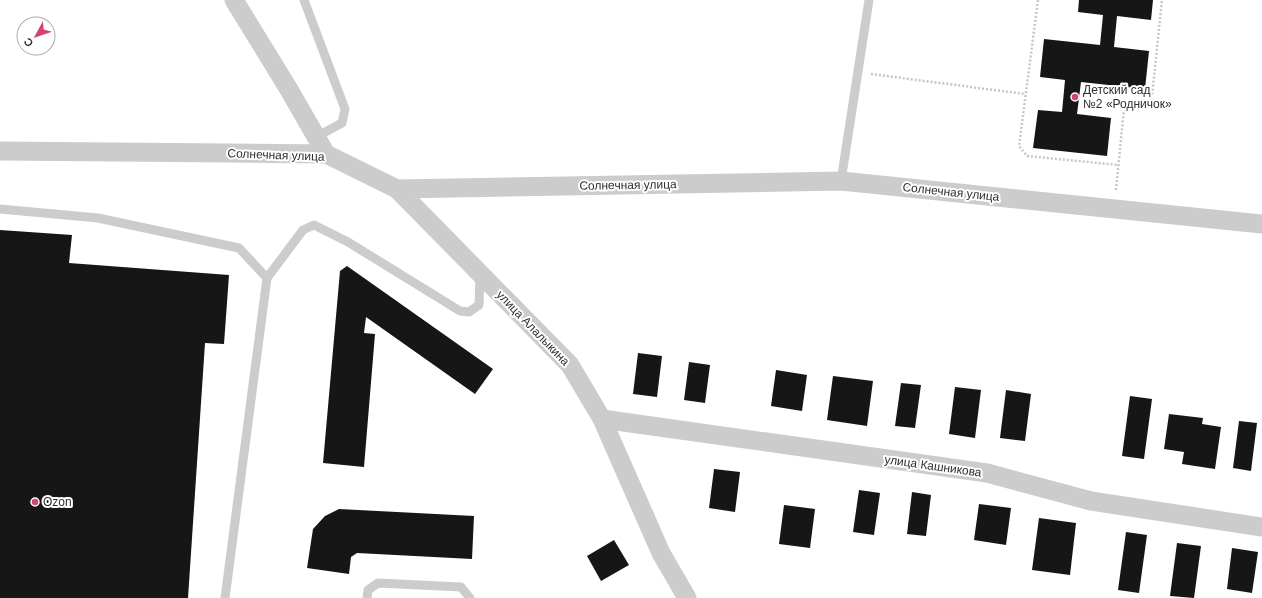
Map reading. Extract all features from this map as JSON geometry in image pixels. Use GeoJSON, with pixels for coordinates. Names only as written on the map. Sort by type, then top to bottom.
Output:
{"type":"FeatureCollection","features":[{"type":"Feature","properties":{"kind":"street"},"geometry":{"type":"LineString","coordinates":[[234,0],[288,88],[326,154]]}},
{"type":"Feature","properties":{"kind":"street","name":"Солнечная улица"},"geometry":{"type":"LineString","coordinates":[[0,151],[326,154],[397,189],[842,180],[1262,224]]}},
{"type":"Feature","properties":{"kind":"street","name":"улица Алалыкина"},"geometry":{"type":"LineString","coordinates":[[397,189],[570,365],[602,419],[661,553],[687,598]]}},
{"type":"Feature","properties":{"kind":"street","name":"улица Кашникова"},"geometry":{"type":"LineString","coordinates":[[602,419],[987,473],[1091,500],[1262,527]]}},
{"type":"Feature","properties":{"kind":"lane"},"geometry":{"type":"LineString","coordinates":[[304,0],[345,109],[342,123],[316,137]]}},
{"type":"Feature","properties":{"kind":"lane"},"geometry":{"type":"LineString","coordinates":[[842,180],[869,0]]}},
{"type":"Feature","properties":{"kind":"lane"},"geometry":{"type":"LineString","coordinates":[[0,209],[98,218],[239,248],[267,278]]}},
{"type":"Feature","properties":{"kind":"lane"},"geometry":{"type":"LineString","coordinates":[[225,598],[267,278],[303,230],[314,225],[348,242],[460,311],[469,312],[479,305],[480,273]]}},
{"type":"Feature","properties":{"kind":"lane"},"geometry":{"type":"LineString","coordinates":[[367,598],[368,590],[378,583],[461,587],[470,598]]}},
{"type":"Feature","properties":{"kind":"path"},"geometry":{"type":"LineString","coordinates":[[1038,0],[1019,146],[1027,156],[1118,165]]}},
{"type":"Feature","properties":{"kind":"path"},"geometry":{"type":"LineString","coordinates":[[1114,208],[1124,109],[1132,103],[1146,103],[1152,96],[1162,0]]}},
{"type":"Feature","properties":{"kind":"path"},"geometry":{"type":"LineString","coordinates":[[858,72],[1025,94]]}},
{"type":"Feature","properties":{"kind":"building"},"geometry":{"type":"Polygon","coordinates":[[[1079,0],[1153,0],[1151,20],[1117,16],[1114,47],[1149,51],[1145,89],[1081,82],[1077,114],[1111,118],[1107,156],[1033,148],[1038,110],[1062,112],[1065,80],[1040,77],[1044,39],[1100,45],[1103,15],[1078,12],[1079,0]]]}},
{"type":"Feature","properties":{"kind":"building"},"geometry":{"type":"Polygon","coordinates":[[[0,230],[72,235],[69,263],[229,275],[224,344],[205,343],[188,598],[0,598],[0,230]]]}},
{"type":"Feature","properties":{"kind":"building"},"geometry":{"type":"Polygon","coordinates":[[[347,266],[493,369],[475,394],[366,317],[364,333],[375,334],[364,467],[323,463],[340,271],[347,266]]]}},
{"type":"Feature","properties":{"kind":"building"},"geometry":{"type":"Polygon","coordinates":[[[638,353],[662,356],[657,397],[633,394],[638,353]]]}},
{"type":"Feature","properties":{"kind":"building"},"geometry":{"type":"Polygon","coordinates":[[[689,362],[710,365],[705,403],[684,400],[689,362]]]}},
{"type":"Feature","properties":{"kind":"building"},"geometry":{"type":"Polygon","coordinates":[[[776,370],[807,375],[802,411],[771,406],[776,370]]]}},
{"type":"Feature","properties":{"kind":"building"},"geometry":{"type":"Polygon","coordinates":[[[833,376],[873,381],[867,426],[827,420],[833,376]]]}},
{"type":"Feature","properties":{"kind":"building"},"geometry":{"type":"Polygon","coordinates":[[[901,383],[921,385],[915,428],[895,426],[901,383]]]}},
{"type":"Feature","properties":{"kind":"building"},"geometry":{"type":"Polygon","coordinates":[[[955,387],[981,390],[975,438],[949,434],[955,387]]]}},
{"type":"Feature","properties":{"kind":"building"},"geometry":{"type":"Polygon","coordinates":[[[1006,390],[1031,394],[1025,441],[1000,438],[1006,390]]]}},
{"type":"Feature","properties":{"kind":"building"},"geometry":{"type":"Polygon","coordinates":[[[1130,396],[1152,399],[1144,459],[1122,456],[1130,396]]]}},
{"type":"Feature","properties":{"kind":"building"},"geometry":{"type":"Polygon","coordinates":[[[1169,414],[1203,418],[1202,424],[1221,427],[1215,469],[1182,464],[1184,452],[1164,449],[1169,414]]]}},
{"type":"Feature","properties":{"kind":"building"},"geometry":{"type":"Polygon","coordinates":[[[1239,421],[1257,423],[1251,471],[1233,468],[1239,421]]]}},
{"type":"Feature","properties":{"kind":"building"},"geometry":{"type":"Polygon","coordinates":[[[714,469],[740,472],[735,512],[709,508],[714,469]]]}},
{"type":"Feature","properties":{"kind":"building"},"geometry":{"type":"Polygon","coordinates":[[[859,490],[880,493],[874,535],[853,532],[859,490]]]}},
{"type":"Feature","properties":{"kind":"building"},"geometry":{"type":"Polygon","coordinates":[[[912,492],[931,495],[926,536],[907,534],[912,492]]]}},
{"type":"Feature","properties":{"kind":"building"},"geometry":{"type":"Polygon","coordinates":[[[979,504],[1011,508],[1006,545],[974,540],[979,504]]]}},
{"type":"Feature","properties":{"kind":"building"},"geometry":{"type":"Polygon","coordinates":[[[784,505],[815,509],[810,548],[779,544],[784,505]]]}},
{"type":"Feature","properties":{"kind":"building"},"geometry":{"type":"Polygon","coordinates":[[[339,509],[474,516],[472,559],[357,553],[351,557],[349,574],[307,568],[313,529],[325,516],[339,509]]]}},
{"type":"Feature","properties":{"kind":"building"},"geometry":{"type":"Polygon","coordinates":[[[1039,518],[1076,523],[1070,575],[1032,570],[1039,518]]]}},
{"type":"Feature","properties":{"kind":"building"},"geometry":{"type":"Polygon","coordinates":[[[1126,532],[1147,535],[1139,593],[1118,590],[1126,532]]]}},
{"type":"Feature","properties":{"kind":"building"},"geometry":{"type":"Polygon","coordinates":[[[614,540],[629,565],[601,581],[587,556],[614,540]]]}},
{"type":"Feature","properties":{"kind":"building"},"geometry":{"type":"Polygon","coordinates":[[[1177,543],[1201,546],[1194,598],[1170,596],[1177,543]]]}},
{"type":"Feature","properties":{"kind":"building"},"geometry":{"type":"Polygon","coordinates":[[[1232,548],[1258,552],[1252,593],[1227,589],[1232,548]]]}},
{"type":"Feature","properties":{"kind":"place","name":"Детский сад №2 «Родничок»"},"geometry":{"type":"Point","coordinates":[1075,97]}},
{"type":"Feature","properties":{"kind":"place","name":"Ozon"},"geometry":{"type":"Point","coordinates":[35,502]}}]}
